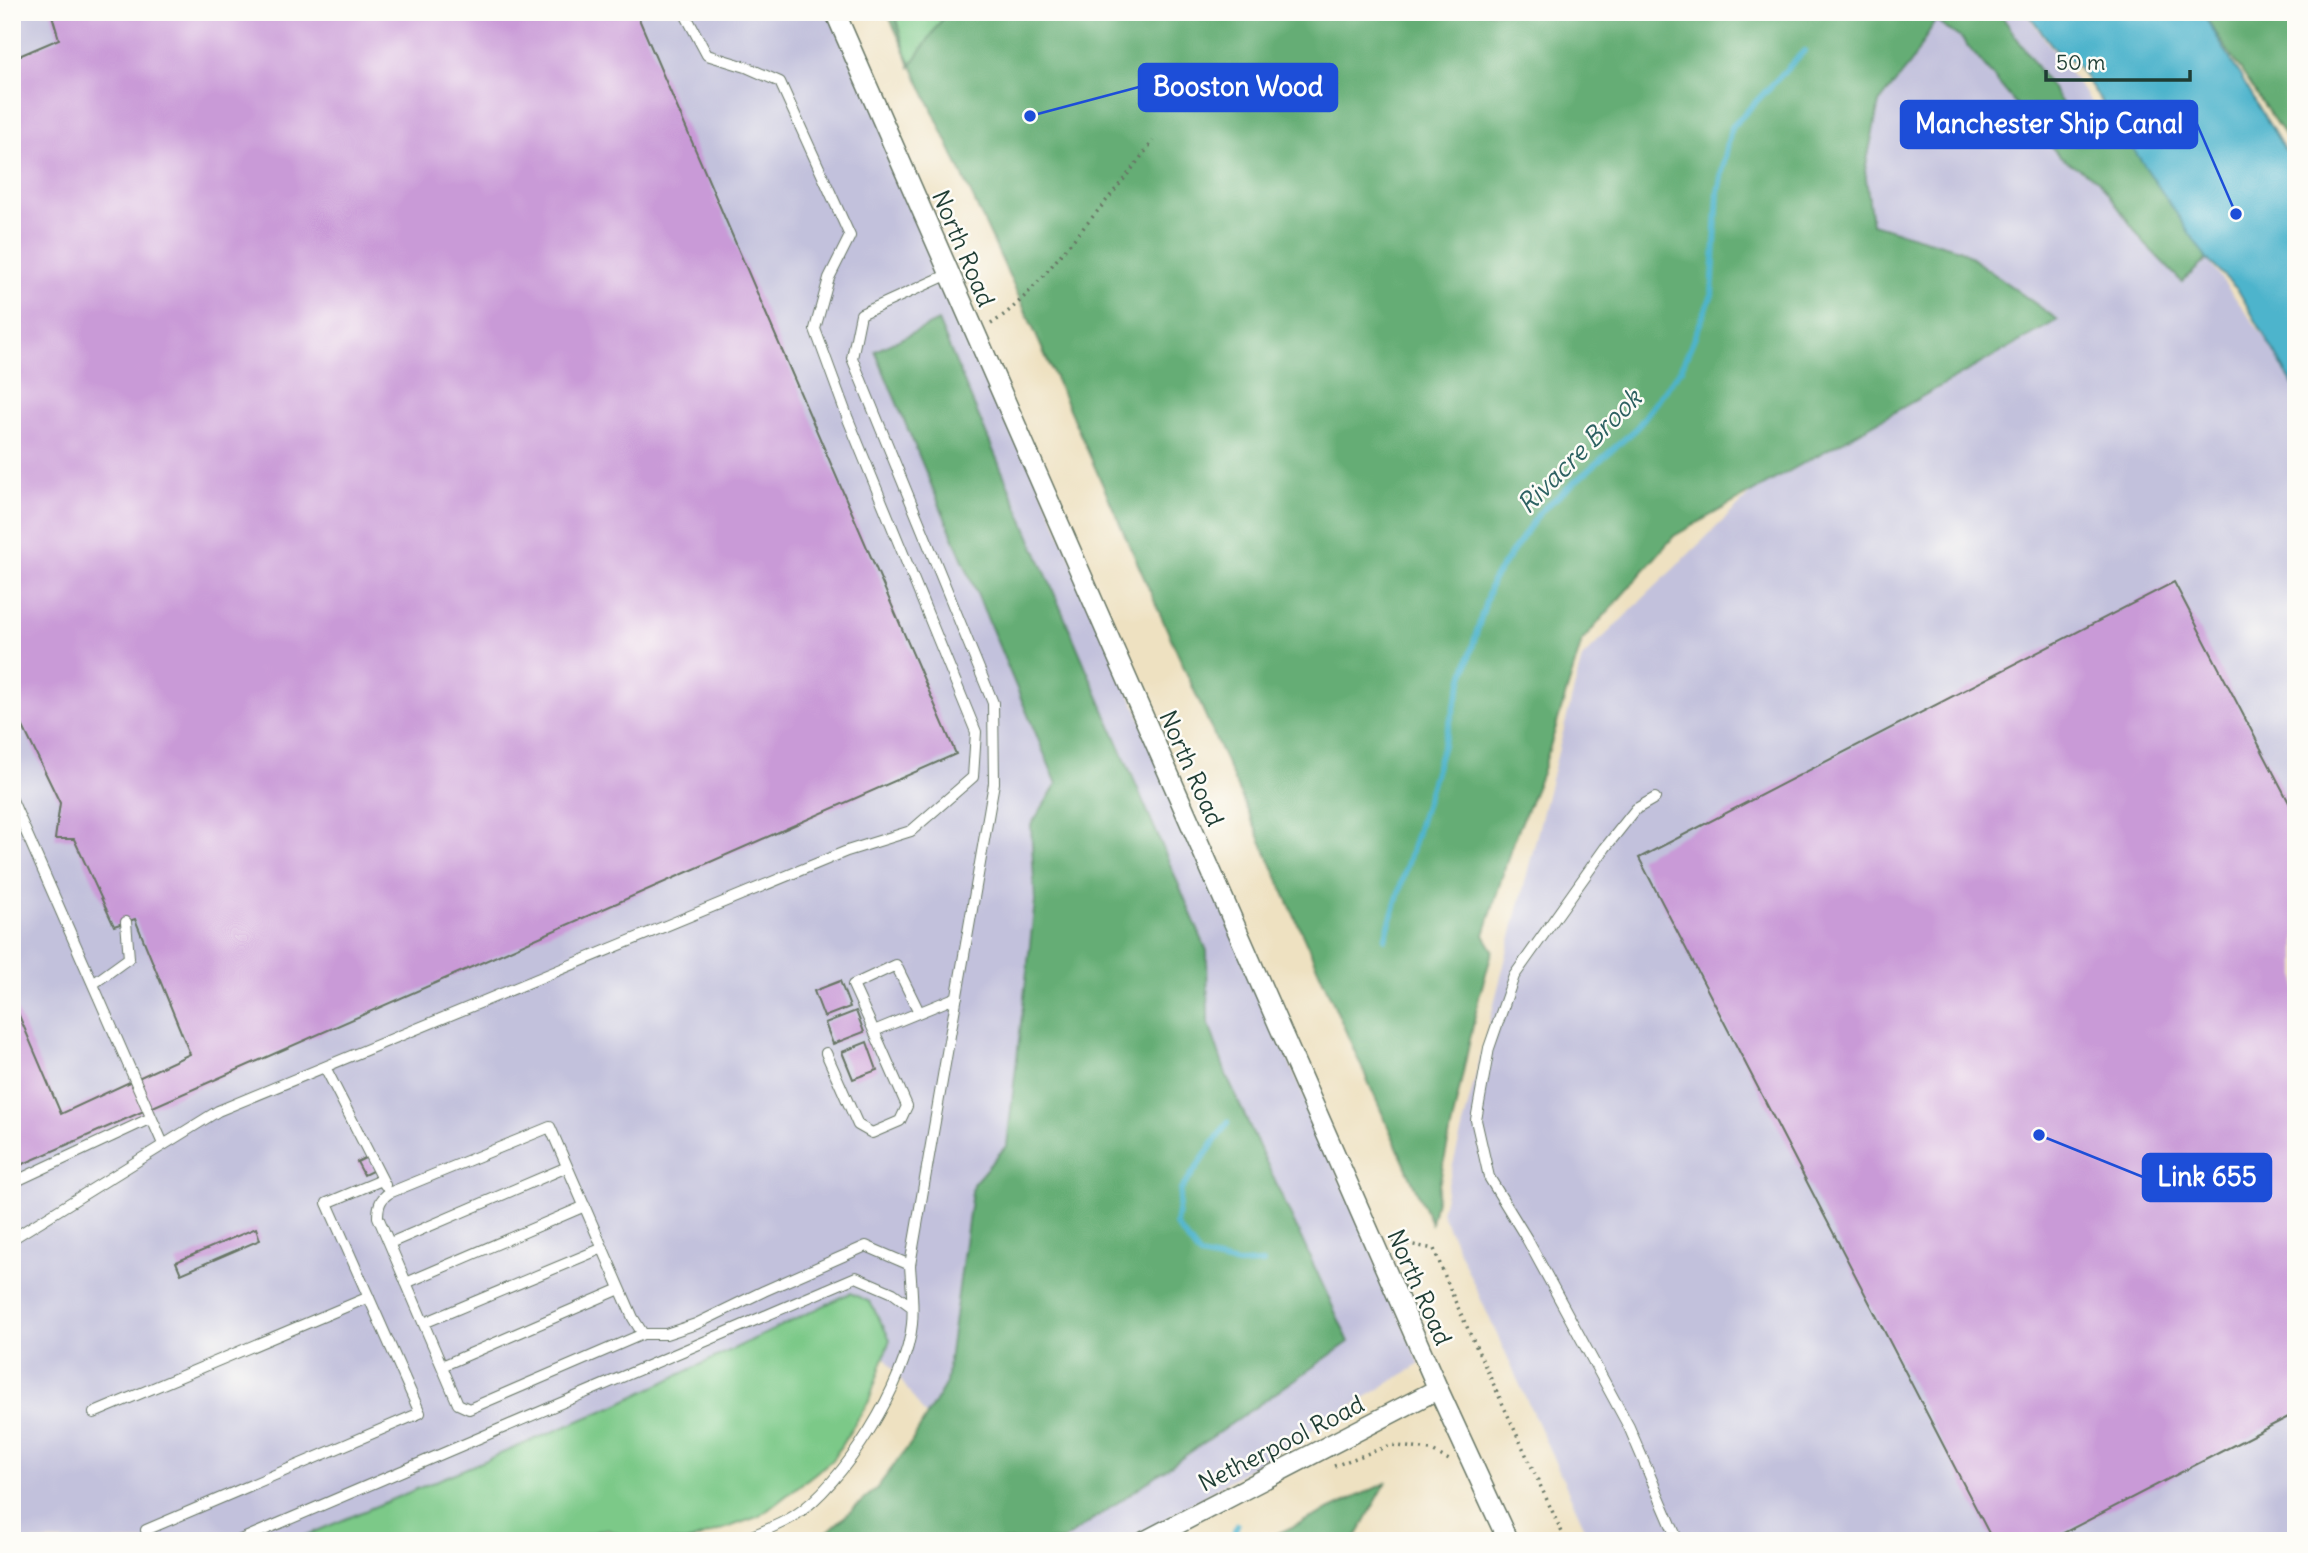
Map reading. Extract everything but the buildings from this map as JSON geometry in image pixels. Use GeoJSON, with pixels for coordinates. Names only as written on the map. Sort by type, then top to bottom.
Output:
{"type":"FeatureCollection","features":[{"type":"Feature","properties":{"kind":"street","name":"North Road"},"geometry":{"type":"LineString","coordinates":[[835,12],[1371,1237],[1508,1541]]}},
{"type":"Feature","properties":{"kind":"street","name":"Netherpool Road"},"geometry":{"type":"LineString","coordinates":[[1145,1541],[1438,1389]]}},
{"type":"Feature","properties":{"kind":"lane"},"geometry":{"type":"LineString","coordinates":[[12,1239],[218,1111],[847,850],[911,831],[973,777],[976,732],[848,419],[815,328],[829,278],[850,236],[780,82],[746,67],[707,55],[684,12]]}},
{"type":"Feature","properties":{"kind":"lane"},"geometry":{"type":"LineString","coordinates":[[740,1541],[794,1516],[822,1492],[848,1461],[880,1412],[901,1370],[912,1324],[911,1265],[994,783],[993,702],[852,358],[861,314],[949,274]]}},
{"type":"Feature","properties":{"kind":"lane"},"geometry":{"type":"LineString","coordinates":[[1655,798],[1636,809],[1605,848],[1514,976],[1489,1048],[1476,1120],[1489,1177],[1527,1239],[1629,1427],[1678,1541]]}},
{"type":"Feature","properties":{"kind":"lane"},"geometry":{"type":"LineString","coordinates":[[12,800],[163,1144]]}},
{"type":"Feature","properties":{"kind":"lane"},"geometry":{"type":"LineString","coordinates":[[93,984],[129,958],[126,922]]}},
{"type":"Feature","properties":{"kind":"lane"},"geometry":{"type":"LineString","coordinates":[[826,1054],[858,1125],[872,1133],[900,1121],[907,1106],[853,985],[896,965],[919,1012]]}},
{"type":"Feature","properties":{"kind":"lane"},"geometry":{"type":"LineString","coordinates":[[874,1031],[957,997]]}},
{"type":"Feature","properties":{"kind":"lane"},"geometry":{"type":"LineString","coordinates":[[325,1067],[389,1193]]}},
{"type":"Feature","properties":{"kind":"lane"},"geometry":{"type":"LineString","coordinates":[[12,1183],[151,1118]]}},
{"type":"Feature","properties":{"kind":"lane"},"geometry":{"type":"LineString","coordinates":[[643,1334],[633,1318],[550,1127],[389,1193],[378,1207],[378,1217],[458,1404],[469,1409],[643,1334],[666,1334],[696,1324],[866,1246],[911,1265]]}},
{"type":"Feature","properties":{"kind":"lane"},"geometry":{"type":"LineString","coordinates":[[390,1243],[567,1167]]}},
{"type":"Feature","properties":{"kind":"lane"},"geometry":{"type":"LineString","coordinates":[[146,1530],[420,1413],[327,1203],[382,1180]]}},
{"type":"Feature","properties":{"kind":"lane"},"geometry":{"type":"LineString","coordinates":[[406,1283],[584,1206]]}},
{"type":"Feature","properties":{"kind":"lane"},"geometry":{"type":"LineString","coordinates":[[424,1323],[603,1248]]}},
{"type":"Feature","properties":{"kind":"lane"},"geometry":{"type":"LineString","coordinates":[[238,1541],[856,1277],[893,1293],[912,1307]]}},
{"type":"Feature","properties":{"kind":"lane"},"geometry":{"type":"LineString","coordinates":[[442,1366],[620,1289]]}},
{"type":"Feature","properties":{"kind":"lane"},"geometry":{"type":"LineString","coordinates":[[94,1413],[369,1297]]}},
{"type":"Feature","properties":{"kind":"path"},"geometry":{"type":"LineString","coordinates":[[975,335],[1004,316],[1042,276],[1129,174],[1153,141]]}},
{"type":"Feature","properties":{"kind":"path"},"geometry":{"type":"LineString","coordinates":[[1371,1237],[1434,1249],[1455,1301],[1566,1541]]}},
{"type":"Feature","properties":{"kind":"path"},"geometry":{"type":"LineString","coordinates":[[1328,1469],[1391,1445],[1430,1450],[1449,1461]]}},
{"type":"Feature","properties":{"kind":"shaded area"},"geometry":{"type":"Polygon","coordinates":[[[12,12],[835,12],[1420,1364],[1130,1541],[1014,1541],[848,1305],[304,1541],[12,1541],[12,12]]]}},
{"type":"Feature","properties":{"kind":"shaded area"},"geometry":{"type":"Polygon","coordinates":[[[1924,12],[2025,12],[2267,341],[2296,390],[2296,1541],[1591,1541],[1441,1212],[1582,658],[1806,440],[1865,92],[1924,12]]]}},
{"type":"Feature","properties":{"kind":"green space"},"geometry":{"type":"Polygon","coordinates":[[[887,12],[894,12],[906,53],[887,12]]]}},
{"type":"Feature","properties":{"kind":"green space"},"geometry":{"type":"Polygon","coordinates":[[[894,12],[947,12],[910,67],[894,12]]]}},
{"type":"Feature","properties":{"kind":"green space"},"geometry":{"type":"Polygon","coordinates":[[[947,12],[1999,12],[2075,122],[2105,106],[2207,259],[2182,282],[2145,244],[2098,180],[2060,157],[1962,39],[1935,21],[1911,63],[1879,103],[1865,170],[1872,224],[1959,249],[2058,320],[1674,536],[1582,641],[1542,773],[1511,848],[1484,935],[1493,950],[1479,997],[1431,1223],[1025,310],[911,65],[947,12]]]}},
{"type":"Feature","properties":{"kind":"green space"},"geometry":{"type":"Polygon","coordinates":[[[2208,12],[2296,12],[2296,153],[2204,15],[2208,12]]]}},
{"type":"Feature","properties":{"kind":"green space"},"geometry":{"type":"Polygon","coordinates":[[[938,321],[1207,951],[1208,1021],[1227,1077],[1349,1342],[1062,1541],[817,1541],[876,1489],[911,1443],[946,1383],[973,1184],[1007,1145],[1035,901],[1031,825],[1057,784],[875,351],[938,321]]]}},
{"type":"Feature","properties":{"kind":"green space"},"geometry":{"type":"Polygon","coordinates":[[[850,1293],[870,1302],[890,1339],[869,1401],[832,1460],[760,1516],[690,1541],[634,1541],[606,1529],[570,1541],[293,1541],[612,1407],[850,1293]]]}},
{"type":"Feature","properties":{"kind":"green space"},"geometry":{"type":"Polygon","coordinates":[[[1386,1483],[1354,1541],[1262,1541],[1386,1483]]]}},
{"type":"Feature","properties":{"kind":"water"},"geometry":{"type":"Polygon","coordinates":[[[2027,12],[2202,12],[2296,169],[2296,390],[2238,290],[2207,259],[2075,62],[2060,56],[2027,12]]]}},
{"type":"Feature","properties":{"kind":"waterway","name":"Rivacre Brook"},"geometry":{"type":"LineString","coordinates":[[1385,939],[1492,581],[1540,512],[1635,430],[1681,369],[1712,295],[1718,192],[1731,128],[1804,51]]}},
{"type":"Feature","properties":{"kind":"waterway"},"geometry":{"type":"LineString","coordinates":[[1228,1122],[1181,1190],[1176,1225],[1200,1256],[1238,1264],[1263,1263]]}},
{"type":"Feature","properties":{"kind":"waterway","name":"Rivacre Brook"},"geometry":{"type":"LineString","coordinates":[[1232,1541],[1237,1525]]}},
{"type":"Feature","properties":{"kind":"place","name":"Booston Wood"},"geometry":{"type":"Point","coordinates":[1030,116]}},
{"type":"Feature","properties":{"kind":"place","name":"Manchester Ship Canal"},"geometry":{"type":"Point","coordinates":[2236,214]}},
{"type":"Feature","properties":{"kind":"place","name":"Link 655"},"geometry":{"type":"Point","coordinates":[2039,1135]}}]}
